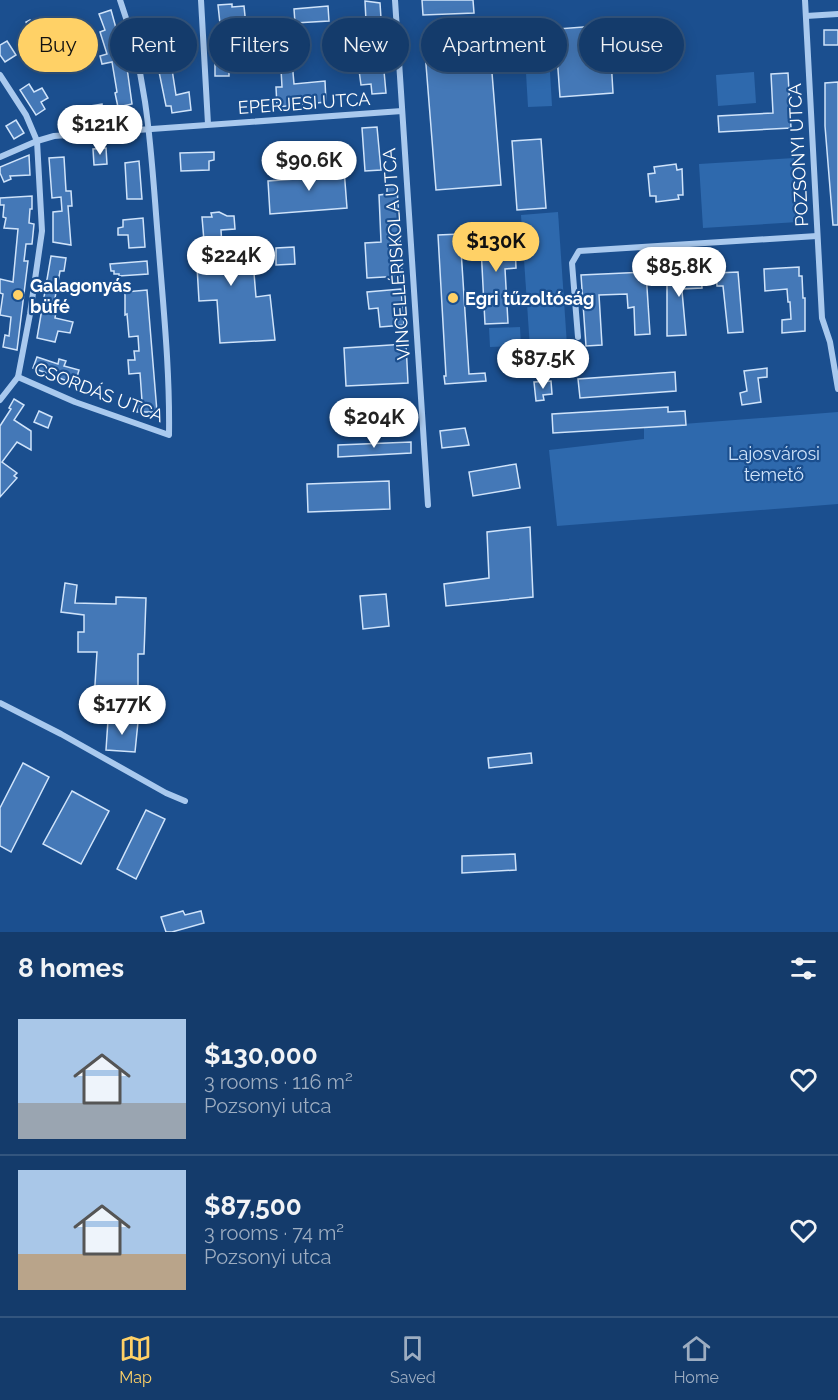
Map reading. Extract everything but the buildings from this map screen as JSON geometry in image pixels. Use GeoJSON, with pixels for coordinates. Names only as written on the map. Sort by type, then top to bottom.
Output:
{"type":"FeatureCollection","features":[{"type":"Feature","properties":{"kind":"street"},"geometry":{"type":"LineString","coordinates":[[120,0],[140,72],[150,128]]}},
{"type":"Feature","properties":{"kind":"street"},"geometry":{"type":"LineString","coordinates":[[201,0],[208,124]]}},
{"type":"Feature","properties":{"kind":"street","name":"VINCELLÉRISKOLA UTCA"},"geometry":{"type":"LineString","coordinates":[[395,0],[428,506]]}},
{"type":"Feature","properties":{"kind":"street","name":"POZSONYI UTCA"},"geometry":{"type":"LineString","coordinates":[[804,0],[822,318],[830,342],[838,388]]}},
{"type":"Feature","properties":{"kind":"street"},"geometry":{"type":"LineString","coordinates":[[806,16],[838,14]]}},
{"type":"Feature","properties":{"kind":"street"},"geometry":{"type":"LineString","coordinates":[[0,75],[26,115],[37,141],[42,231],[18,377],[0,400]]}},
{"type":"Feature","properties":{"kind":"street","name":"EPERJESI UTCA"},"geometry":{"type":"LineString","coordinates":[[0,157],[54,136],[402,111]]}},
{"type":"Feature","properties":{"kind":"street","name":"CSORDÁS UTCA"},"geometry":{"type":"LineString","coordinates":[[18,377],[75,402],[169,435],[166,326],[150,128]]}},
{"type":"Feature","properties":{"kind":"street","name":"POZSONYI UTCA"},"geometry":{"type":"LineString","coordinates":[[578,337],[572,263],[579,251],[817,236]]}},
{"type":"Feature","properties":{"kind":"street"},"geometry":{"type":"LineString","coordinates":[[0,703],[166,793],[185,801]]}},
{"type":"Feature","properties":{"kind":"green space"},"geometry":{"type":"Polygon","coordinates":[[[526,72],[550,72],[552,106],[528,107],[526,72]]]}},
{"type":"Feature","properties":{"kind":"green space"},"geometry":{"type":"Polygon","coordinates":[[[754,72],[756,103],[718,106],[716,75],[754,72]]]}},
{"type":"Feature","properties":{"kind":"green space"},"geometry":{"type":"Polygon","coordinates":[[[794,158],[798,222],[703,228],[699,164],[794,158]]]}},
{"type":"Feature","properties":{"kind":"green space"},"geometry":{"type":"Polygon","coordinates":[[[558,212],[568,360],[531,363],[521,215],[558,212]]]}},
{"type":"Feature","properties":{"kind":"green space"},"geometry":{"type":"Polygon","coordinates":[[[520,327],[521,346],[490,347],[489,328],[520,327]]]}},
{"type":"Feature","properties":{"kind":"green space","name":"Lajosvárosi temető"},"geometry":{"type":"Polygon","coordinates":[[[838,412],[838,504],[557,526],[549,450],[644,439],[644,427],[838,412]]]}},
{"type":"Feature","properties":{"kind":"place","name":"Galagonyás büfé"},"geometry":{"type":"Point","coordinates":[18,295]}},
{"type":"Feature","properties":{"kind":"place","name":"Egri tűzoltóság"},"geometry":{"type":"Point","coordinates":[453,298]}}]}
